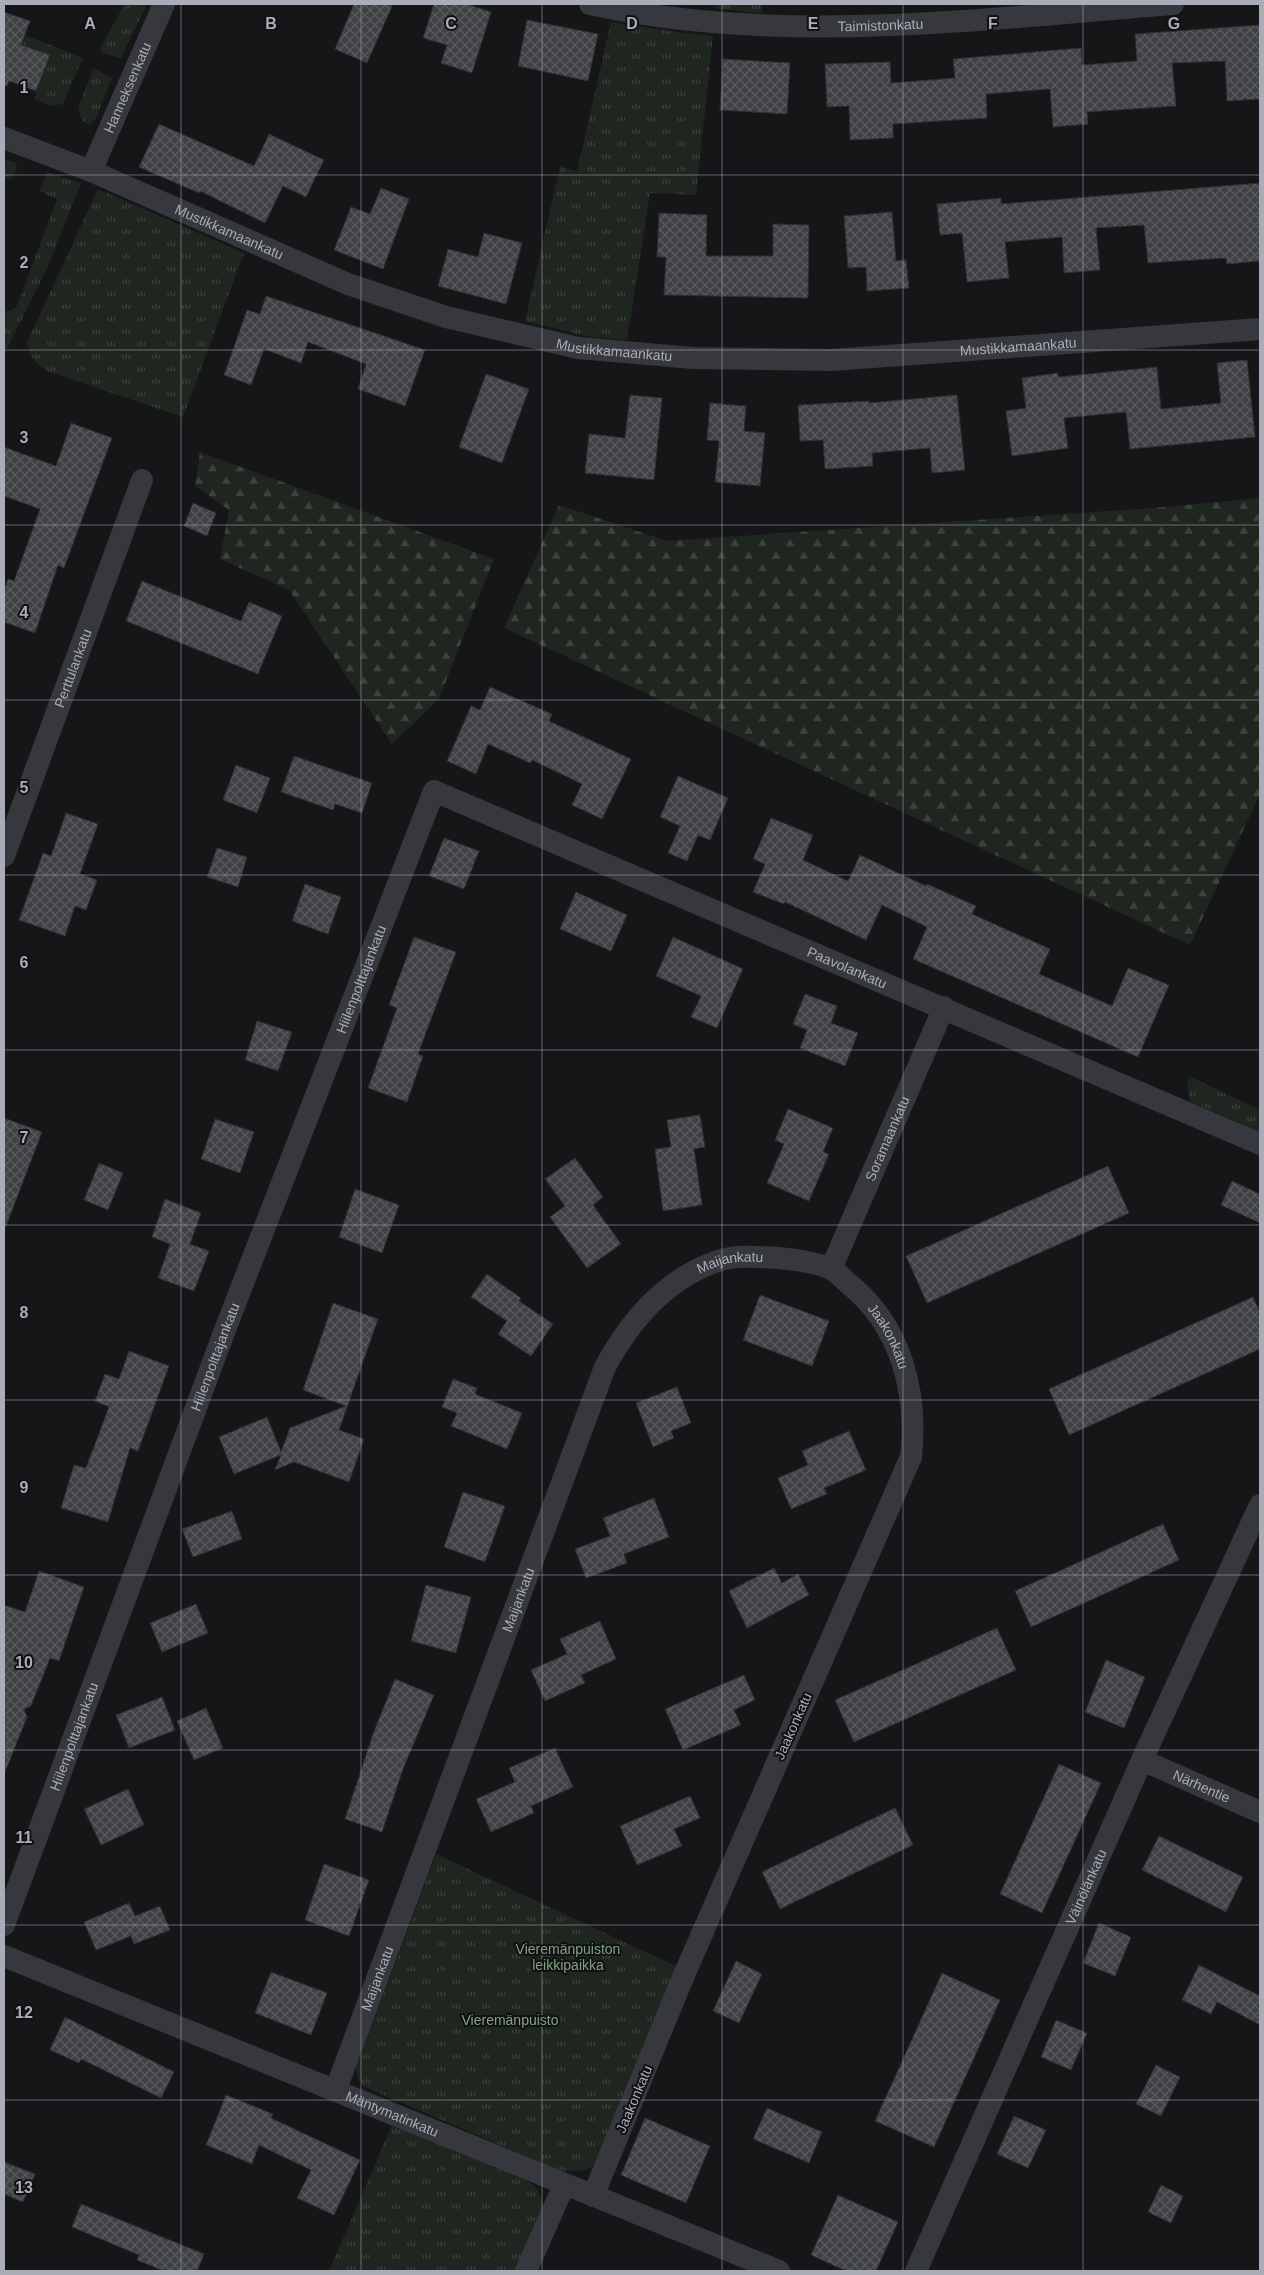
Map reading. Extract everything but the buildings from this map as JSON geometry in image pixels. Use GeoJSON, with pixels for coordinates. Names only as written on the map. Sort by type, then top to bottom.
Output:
{"type":"FeatureCollection","features":[{"type":"Feature","properties":{"kind":"street","name":"Hanneksenkatu"},"geometry":{"type":"LineString","coordinates":[[91,171],[164,4]]}},
{"type":"Feature","properties":{"kind":"street","name":"Taimistonkatu"},"geometry":{"type":"LineString","coordinates":[[590,4],[638,14],[704,22],[820,27],[948,22],[1173,4]]}},
{"type":"Feature","properties":{"kind":"street","name":"Mustikkamaankatu"},"geometry":{"type":"LineString","coordinates":[[4,138],[91,171],[348,284],[446,317],[578,348],[693,358],[832,360],[1260,329]]}},
{"type":"Feature","properties":{"kind":"street","name":"Perttulankatu"},"geometry":{"type":"LineString","coordinates":[[4,856],[142,480]]}},
{"type":"Feature","properties":{"kind":"street","name":"Paavolankatu"},"geometry":{"type":"LineString","coordinates":[[434,792],[944,1007],[1260,1144]]}},
{"type":"Feature","properties":{"kind":"street","name":"Hiilenpolttajankatu"},"geometry":{"type":"LineString","coordinates":[[4,1925],[223,1335],[434,792]]}},
{"type":"Feature","properties":{"kind":"street","name":"Soramaankatu"},"geometry":{"type":"LineString","coordinates":[[831,1269],[944,1007]]}},
{"type":"Feature","properties":{"kind":"street","name":"Maijankatu"},"geometry":{"type":"LineString","coordinates":[[336,2089],[602,1376],[620,1339],[644,1310],[676,1282],[716,1262],[750,1256],[789,1259],[831,1269]]}},
{"type":"Feature","properties":{"kind":"street","name":"Jaakonkatu"},"geometry":{"type":"LineString","coordinates":[[593,2196],[688,1966],[911,1458],[914,1426],[910,1392],[902,1360],[891,1333],[866,1297],[831,1269]]}},
{"type":"Feature","properties":{"kind":"street","name":"Väinölänkatu"},"geometry":{"type":"LineString","coordinates":[[916,2271],[1142,1760],[1260,1505]]}},
{"type":"Feature","properties":{"kind":"street","name":"Närhentie"},"geometry":{"type":"LineString","coordinates":[[1142,1760],[1260,1812]]}},
{"type":"Feature","properties":{"kind":"street","name":"Mäntymatinkatu"},"geometry":{"type":"LineString","coordinates":[[4,1956],[336,2089],[564,2185],[779,2271]]}},
{"type":"Feature","properties":{"kind":"street"},"geometry":{"type":"LineString","coordinates":[[526,2271],[564,2185]]}},
{"type":"Feature","properties":{"kind":"green space"},"geometry":{"type":"Polygon","coordinates":[[[125,4],[147,4],[121,58],[102,53],[100,48],[125,4]]]}},
{"type":"Feature","properties":{"kind":"green space"},"geometry":{"type":"Polygon","coordinates":[[[716,4],[762,4],[762,13],[719,9],[715,7],[716,4]]]}},
{"type":"Feature","properties":{"kind":"green space"},"geometry":{"type":"Polygon","coordinates":[[[611,22],[713,36],[696,195],[650,193],[627,340],[590,337],[525,321],[560,167],[577,171],[611,22]]]}},
{"type":"Feature","properties":{"kind":"green space"},"geometry":{"type":"Polygon","coordinates":[[[25,35],[83,58],[63,104],[50,106],[34,99],[49,55],[21,45],[25,35]]]}},
{"type":"Feature","properties":{"kind":"green space"},"geometry":{"type":"Polygon","coordinates":[[[93,68],[112,78],[96,118],[90,125],[83,121],[78,109],[93,68]]]}},
{"type":"Feature","properties":{"kind":"green space"},"geometry":{"type":"Polygon","coordinates":[[[4,159],[16,163],[17,168],[11,180],[4,177],[4,159]]]}},
{"type":"Feature","properties":{"kind":"green space"},"geometry":{"type":"Polygon","coordinates":[[[47,172],[81,183],[50,262],[6,351],[4,350],[4,311],[10,311],[17,306],[57,199],[39,191],[47,172]]]}},
{"type":"Feature","properties":{"kind":"green space"},"geometry":{"type":"Polygon","coordinates":[[[98,189],[244,253],[183,417],[47,371],[36,362],[30,351],[27,342],[98,189]]]}},
{"type":"Feature","properties":{"kind":"green space"},"geometry":{"type":"Polygon","coordinates":[[[200,452],[494,559],[439,699],[392,744],[289,590],[220,559],[229,510],[195,486],[200,452]]]}},
{"type":"Feature","properties":{"kind":"green space"},"geometry":{"type":"Polygon","coordinates":[[[1260,498],[1260,794],[1190,945],[504,628],[559,505],[667,541],[1153,508],[1260,498]]]}},
{"type":"Feature","properties":{"kind":"green space"},"geometry":{"type":"Polygon","coordinates":[[[1189,1076],[1260,1110],[1260,1132],[1190,1101],[1187,1086],[1189,1076]]]}},
{"type":"Feature","properties":{"kind":"green space","name":"Vieremänpuisto"},"geometry":{"type":"Polygon","coordinates":[[[436,1854],[680,1968],[602,2159],[587,2169],[577,2171],[558,2170],[365,2087],[359,2081],[356,2068],[436,1854]]]}},
{"type":"Feature","properties":{"kind":"green space"},"geometry":{"type":"Polygon","coordinates":[[[392,2125],[530,2182],[536,2188],[540,2194],[543,2206],[542,2216],[516,2271],[329,2271],[392,2125]]]}},
{"type":"Feature","properties":{"kind":"park label","name":"Vieremänpuiston leikkipaikka"},"geometry":{"type":"Point","coordinates":[568,1958]}}]}
